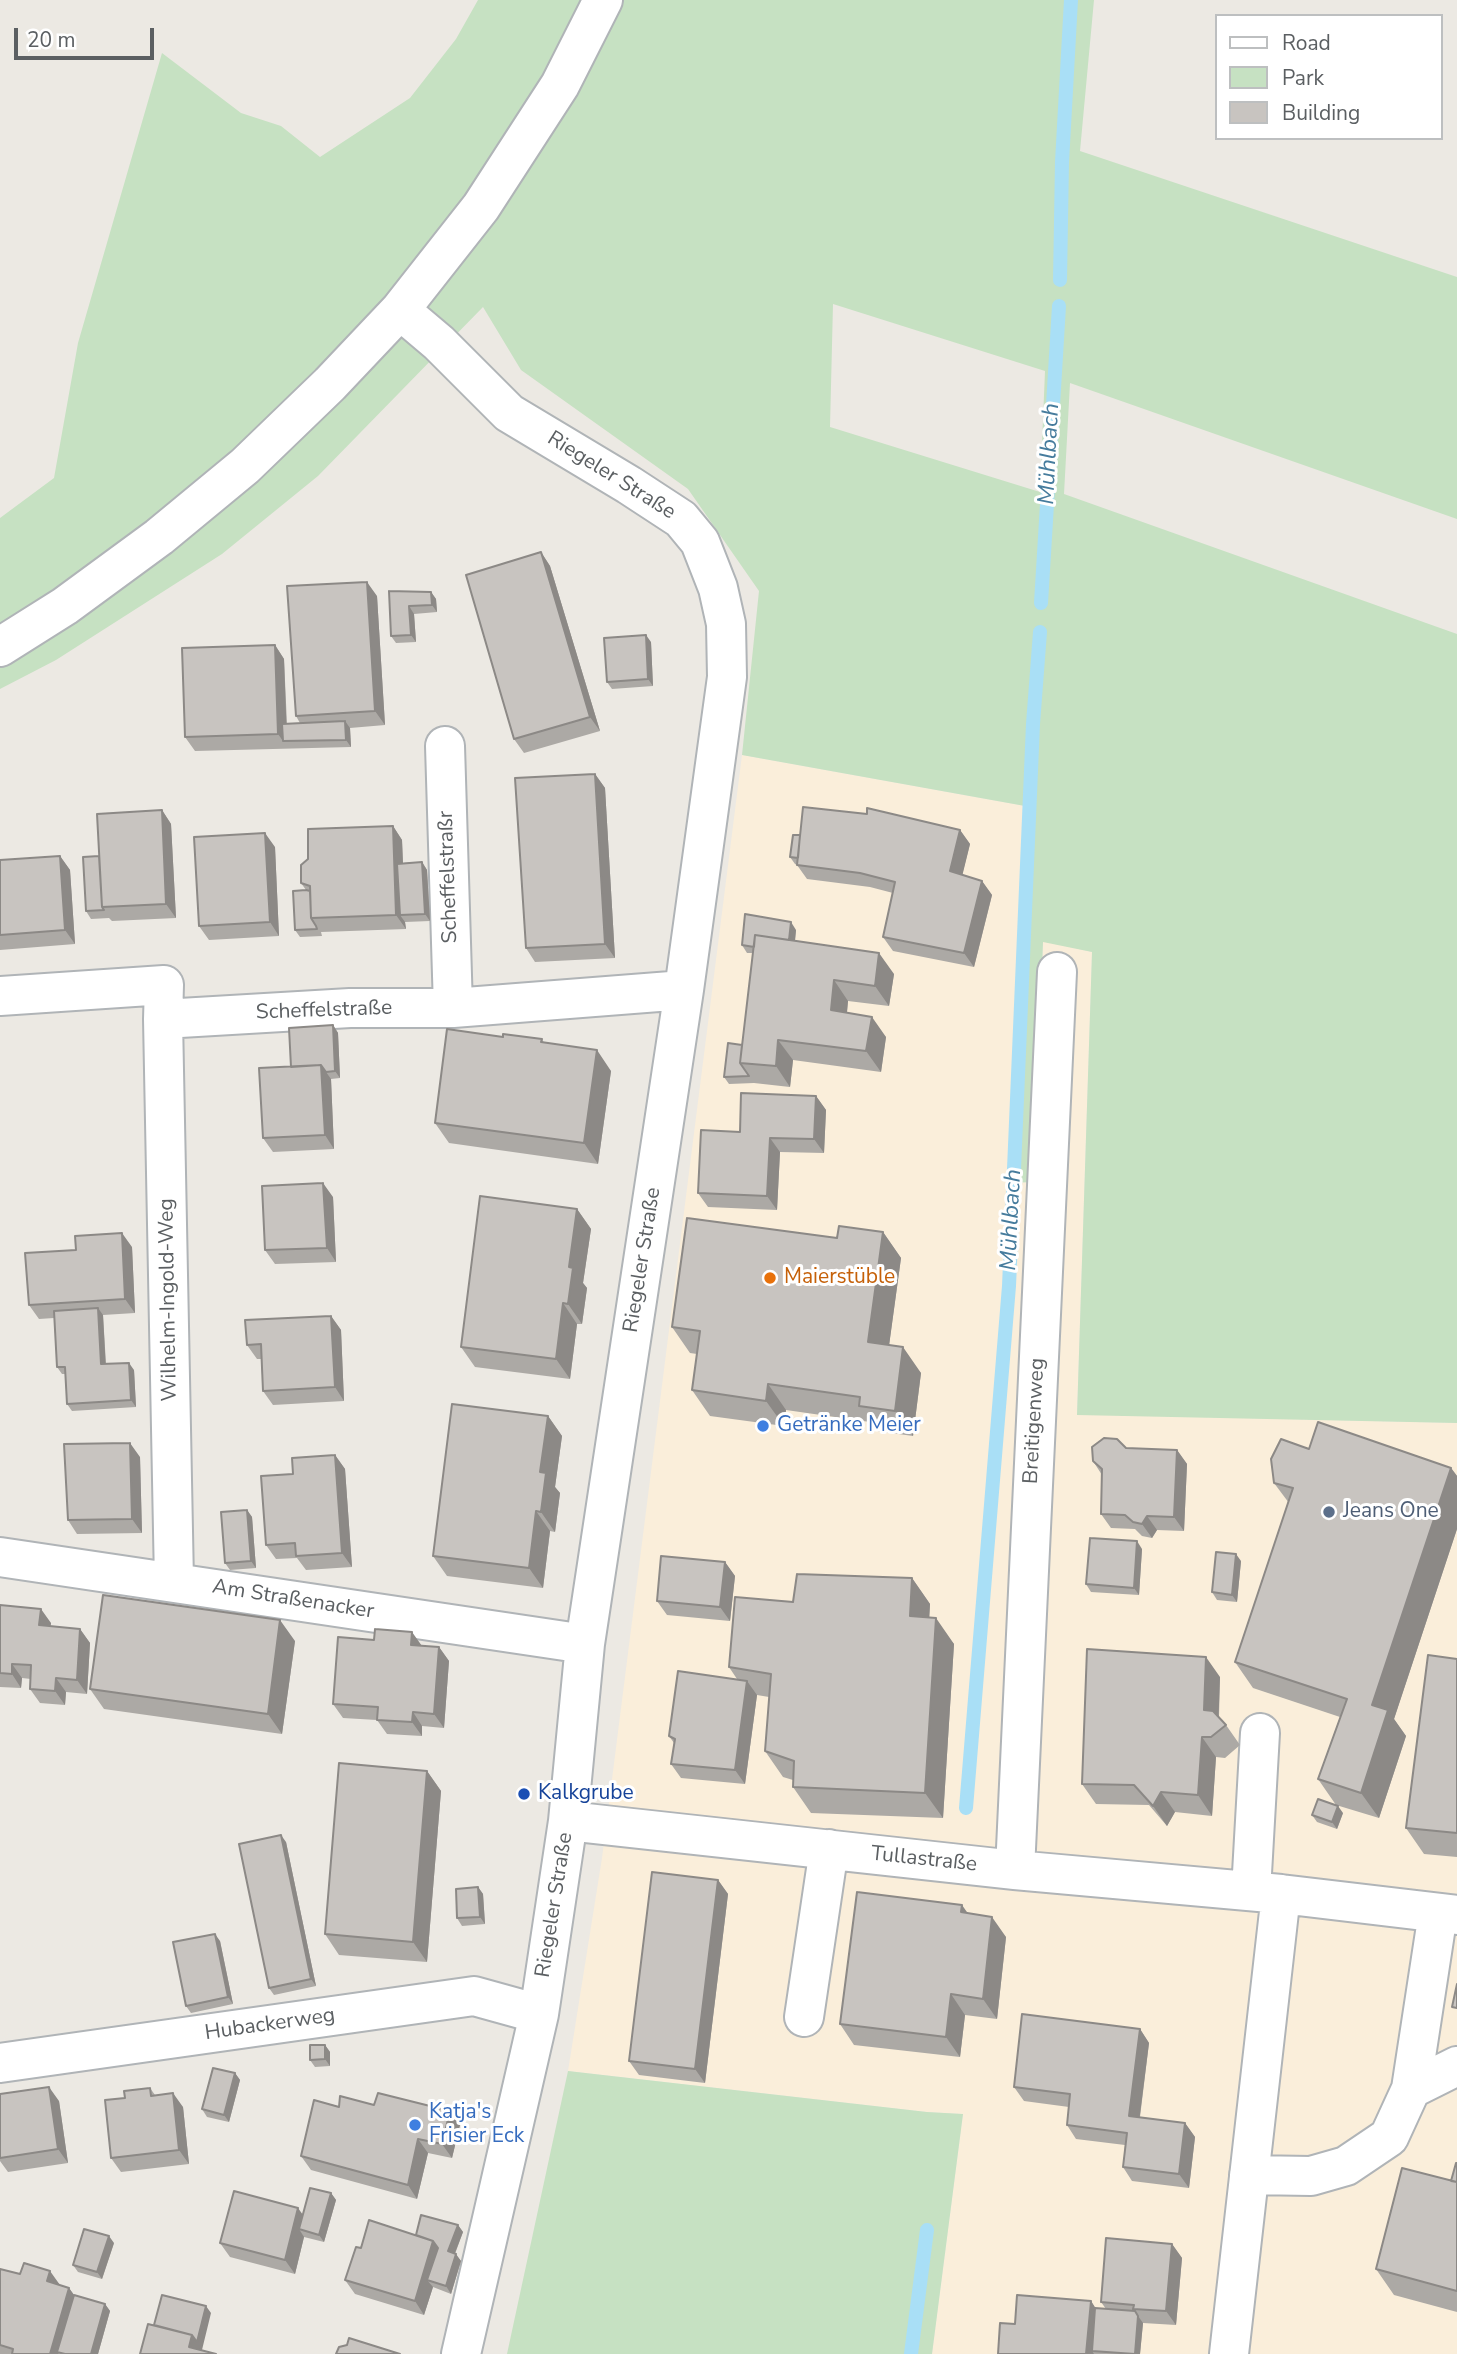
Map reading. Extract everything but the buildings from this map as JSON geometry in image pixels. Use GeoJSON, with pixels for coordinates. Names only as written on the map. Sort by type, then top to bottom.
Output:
{"type":"FeatureCollection","features":[{"type":"Feature","properties":{"kind":"street"},"geometry":{"type":"LineString","coordinates":[[0,647],[76,598],[159,537],[246,466],[330,384],[400,310],[481,207],[560,85],[603,0]]}},
{"type":"Feature","properties":{"kind":"street","name":"Riegeler Straße"},"geometry":{"type":"LineString","coordinates":[[400,310],[439,343],[509,413],[681,519],[700,542],[718,588],[726,624],[727,677],[684,990],[585,1644],[568,1821],[539,2014],[461,2354]]}},
{"type":"Feature","properties":{"kind":"street","name":"Scheffelstraßr"},"geometry":{"type":"LineString","coordinates":[[445,746],[453,1008]]}},
{"type":"Feature","properties":{"kind":"street","name":"Breitigenweg"},"geometry":{"type":"LineString","coordinates":[[1015,1870],[1057,972]]}},
{"type":"Feature","properties":{"kind":"street"},"geometry":{"type":"LineString","coordinates":[[0,996],[164,985],[163,1019]]}},
{"type":"Feature","properties":{"kind":"street","name":"Scheffelstraße"},"geometry":{"type":"LineString","coordinates":[[163,1019],[350,1008],[453,1008],[684,990]]}},
{"type":"Feature","properties":{"kind":"street","name":"Wilhelm-Ingold-Weg"},"geometry":{"type":"LineString","coordinates":[[163,1019],[174,1582]]}},
{"type":"Feature","properties":{"kind":"street","name":"Am Straßenacker"},"geometry":{"type":"LineString","coordinates":[[0,1557],[585,1644]]}},
{"type":"Feature","properties":{"kind":"street"},"geometry":{"type":"LineString","coordinates":[[1229,2354],[1249,2175],[1266,1892],[1260,1733]]}},
{"type":"Feature","properties":{"kind":"street","name":"Tullastraße"},"geometry":{"type":"LineString","coordinates":[[568,1821],[1015,1870],[1266,1892],[1447,1914]]}},
{"type":"Feature","properties":{"kind":"street"},"geometry":{"type":"LineString","coordinates":[[804,2017],[829,1849]]}},
{"type":"Feature","properties":{"kind":"street"},"geometry":{"type":"LineString","coordinates":[[1249,2175],[1311,2176],[1346,2166],[1389,2137],[1411,2089],[1447,1914]]}},
{"type":"Feature","properties":{"kind":"street","name":"Hubackerweg"},"geometry":{"type":"LineString","coordinates":[[0,2063],[474,1996],[539,2014]]}},
{"type":"Feature","properties":{"kind":"street"},"geometry":{"type":"LineString","coordinates":[[1411,2089],[1457,2066]]}},
{"type":"Feature","properties":{"kind":"shaded area"},"geometry":{"type":"Polygon","coordinates":[[[742,755],[1025,806],[1007,1183],[1034,1182],[1043,941],[1092,952],[1077,1414],[1457,1423],[1457,2354],[932,2354],[963,2114],[568,2071],[602,1858],[742,755]]]}},
{"type":"Feature","properties":{"kind":"green space"},"geometry":{"type":"Polygon","coordinates":[[[478,0],[1094,0],[1080,151],[1457,277],[1457,519],[1070,383],[1064,494],[1457,634],[1457,1423],[1077,1415],[1092,952],[1043,942],[1034,1182],[1007,1183],[1025,806],[742,755],[759,591],[688,489],[521,370],[483,307],[318,476],[222,554],[56,660],[0,689],[0,518],[54,478],[78,343],[162,53],[241,113],[281,126],[320,157],[410,98],[456,39],[478,0]],[[833,304],[830,427],[1040,492],[1045,371],[833,304]]]}},
{"type":"Feature","properties":{"kind":"green space"},"geometry":{"type":"Polygon","coordinates":[[[568,2071],[963,2114],[932,2354],[507,2354],[568,2071]]]}},
{"type":"Feature","properties":{"kind":"waterway","name":"Mühlbach"},"geometry":{"type":"LineString","coordinates":[[1060,280],[1062,162],[1071,0]]}},
{"type":"Feature","properties":{"kind":"waterway","name":"Mühlbach"},"geometry":{"type":"LineString","coordinates":[[1041,603],[1059,306]]}},
{"type":"Feature","properties":{"kind":"waterway","name":"Mühlbach"},"geometry":{"type":"LineString","coordinates":[[966,1808],[1009,1286],[1033,724],[1040,632]]}},
{"type":"Feature","properties":{"kind":"waterway","name":"Mühlbach"},"geometry":{"type":"LineString","coordinates":[[911,2354],[927,2230]]}},
{"type":"Feature","properties":{"kind":"place","name":"Maierstüble"},"geometry":{"type":"Point","coordinates":[770,1278]}},
{"type":"Feature","properties":{"kind":"place","name":"Getränke Meier"},"geometry":{"type":"Point","coordinates":[763,1426]}},
{"type":"Feature","properties":{"kind":"place","name":"Jeans One"},"geometry":{"type":"Point","coordinates":[1329,1512]}},
{"type":"Feature","properties":{"kind":"place","name":"Kalkgrube"},"geometry":{"type":"Point","coordinates":[524,1794]}},
{"type":"Feature","properties":{"kind":"place","name":"Katja's Frisier Eck"},"geometry":{"type":"Point","coordinates":[415,2125]}}]}
